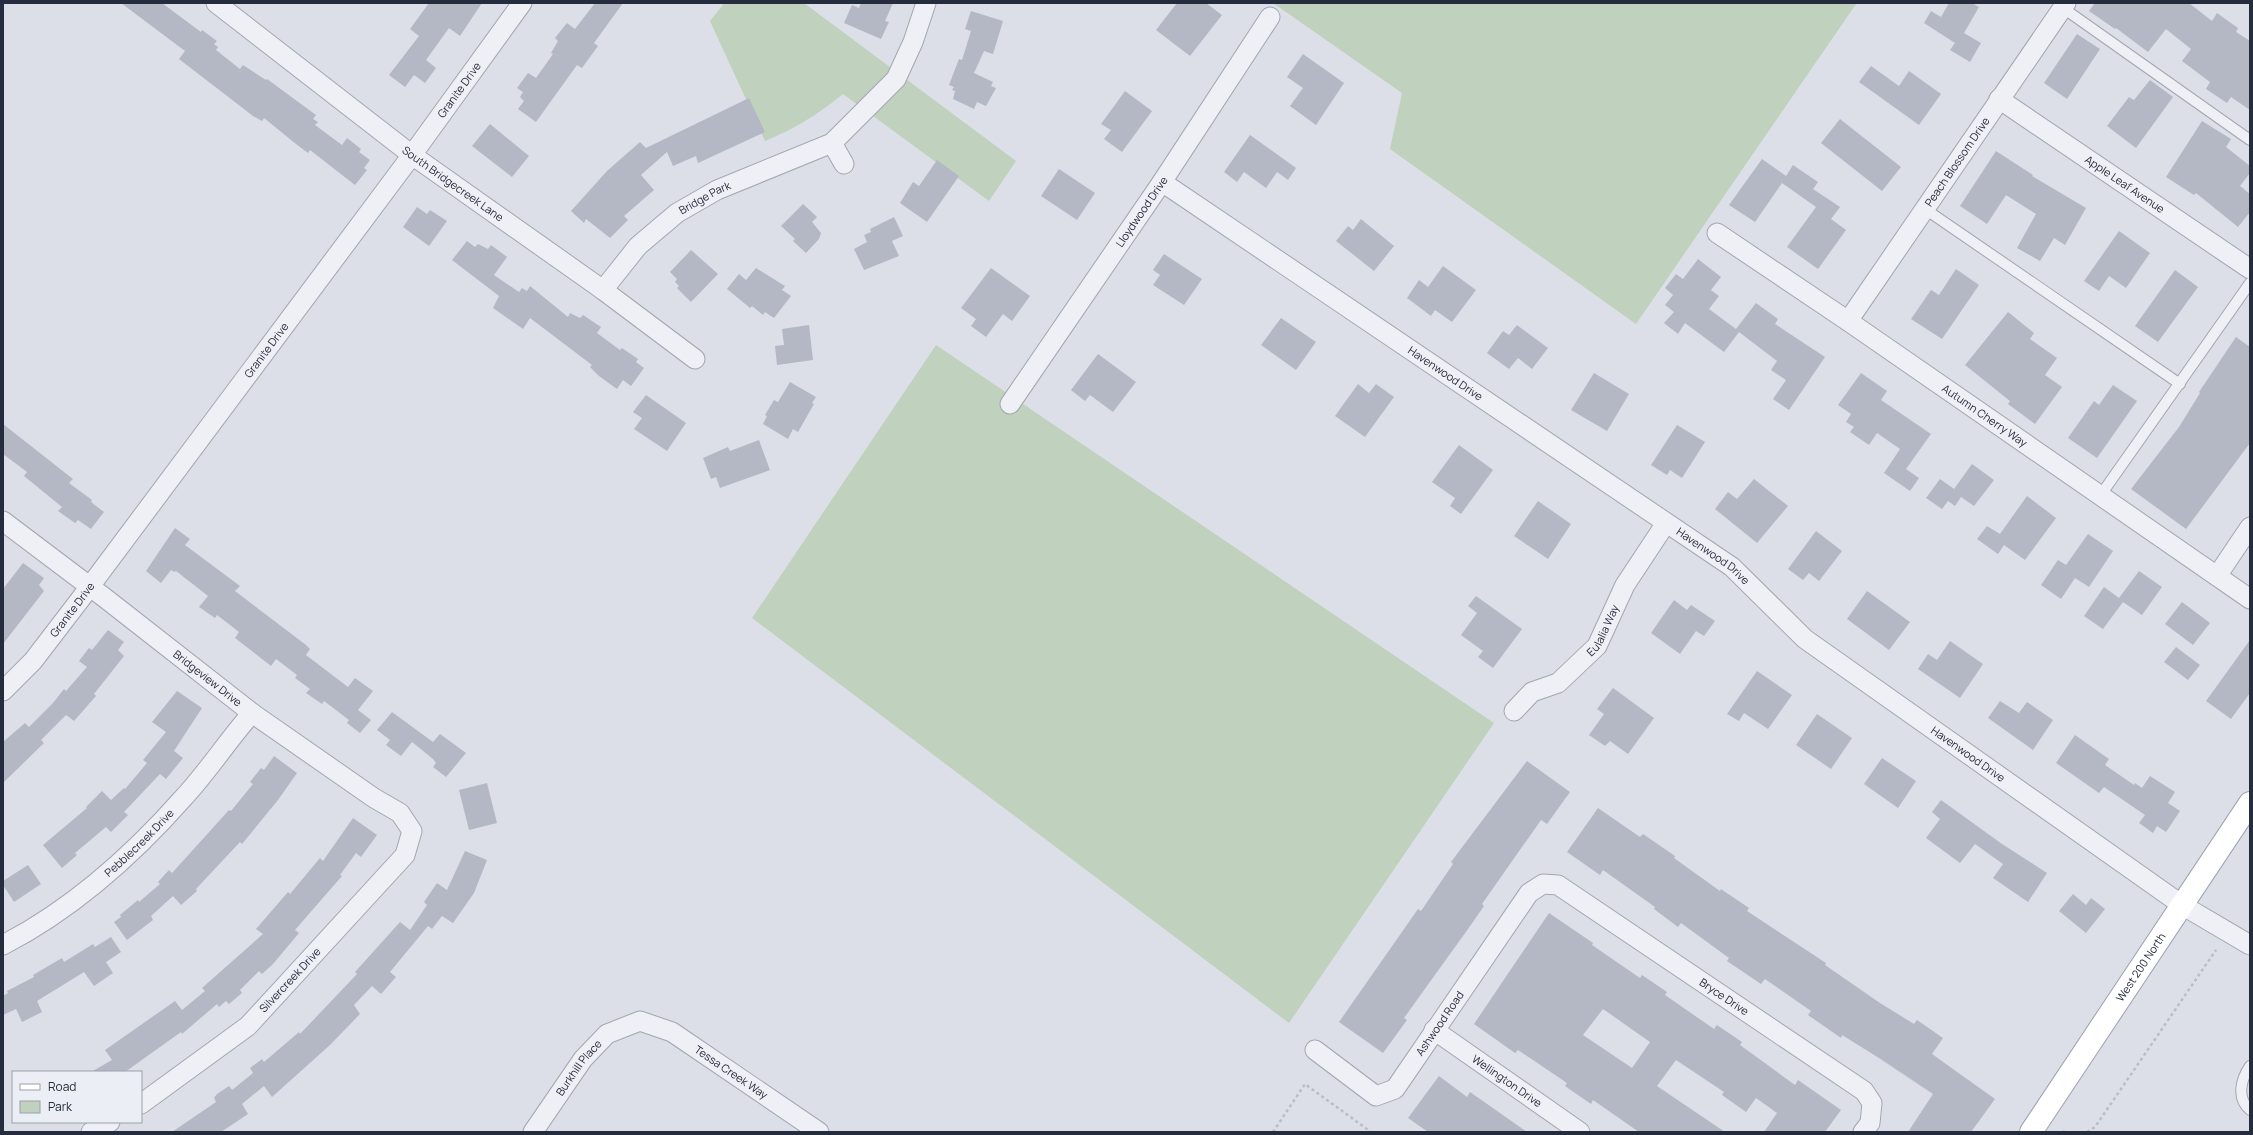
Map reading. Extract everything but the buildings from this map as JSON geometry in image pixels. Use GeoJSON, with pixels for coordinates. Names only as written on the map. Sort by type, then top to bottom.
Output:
{"type":"FeatureCollection","features":[{"type":"Feature","properties":{"kind":"main road","name":"West 200 North"},"geometry":{"type":"LineString","coordinates":[[2032,1132],[2250,803]]}},
{"type":"Feature","properties":{"kind":"street","name":"South Bridgecreek Lane"},"geometry":{"type":"LineString","coordinates":[[216,3],[412,155],[603,290],[695,359]]}},
{"type":"Feature","properties":{"kind":"street","name":"Granite Drive"},"geometry":{"type":"LineString","coordinates":[[3,691],[33,661],[412,155],[522,3]]}},
{"type":"Feature","properties":{"kind":"street","name":"Bridge Park"},"geometry":{"type":"LineString","coordinates":[[603,290],[638,246],[677,213],[717,190],[832,142],[896,79],[913,42],[926,3]]}},
{"type":"Feature","properties":{"kind":"street","name":"Peach Blossom Drive"},"geometry":{"type":"LineString","coordinates":[[1848,321],[2065,5]]}},
{"type":"Feature","properties":{"kind":"street","name":"Lloydwood Drive"},"geometry":{"type":"LineString","coordinates":[[1010,404],[1162,182],[1270,17]]}},
{"type":"Feature","properties":{"kind":"street","name":"Apple Leaf Avenue"},"geometry":{"type":"LineString","coordinates":[[1999,99],[2250,269]]}},
{"type":"Feature","properties":{"kind":"street"},"geometry":{"type":"LineString","coordinates":[[832,142],[844,164]]}},
{"type":"Feature","properties":{"kind":"street","name":"Havenwood Drive"},"geometry":{"type":"LineString","coordinates":[[1162,182],[1732,567],[1805,639],[2182,905],[2250,945]]}},
{"type":"Feature","properties":{"kind":"street","name":"Autumn Cherry Way"},"geometry":{"type":"LineString","coordinates":[[1717,233],[1848,321],[2250,599]]}},
{"type":"Feature","properties":{"kind":"street","name":"Bridgeview Drive"},"geometry":{"type":"LineString","coordinates":[[3,521],[252,713],[374,798],[400,812],[412,831]]}},
{"type":"Feature","properties":{"kind":"street","name":"Eulalia Way"},"geometry":{"type":"LineString","coordinates":[[1514,711],[1532,692],[1558,684],[1597,646],[1625,585],[1666,523]]}},
{"type":"Feature","properties":{"kind":"street"},"geometry":{"type":"LineString","coordinates":[[2217,576],[2250,528]]}},
{"type":"Feature","properties":{"kind":"street","name":"Pebblecreek Drive"},"geometry":{"type":"LineString","coordinates":[[3,945],[31,931],[110,873],[186,796],[252,713]]}},
{"type":"Feature","properties":{"kind":"street","name":"Silvercreek Drive"},"geometry":{"type":"LineString","coordinates":[[142,1103],[248,1026],[405,855],[412,831]]}},
{"type":"Feature","properties":{"kind":"street","name":"Ashwood Road"},"geometry":{"type":"LineString","coordinates":[[1315,1050],[1376,1096],[1395,1089],[1529,893],[1543,884]]}},
{"type":"Feature","properties":{"kind":"street","name":"Bryce Drive"},"geometry":{"type":"LineString","coordinates":[[1543,884],[1558,885],[1864,1091],[1872,1103],[1870,1122],[1863,1132]]}},
{"type":"Feature","properties":{"kind":"street","name":"Burkhill Place"},"geometry":{"type":"LineString","coordinates":[[533,1132],[583,1059],[607,1034],[640,1021]]}},
{"type":"Feature","properties":{"kind":"street","name":"Tessa Creek Way"},"geometry":{"type":"LineString","coordinates":[[640,1021],[672,1032],[819,1132]]}},
{"type":"Feature","properties":{"kind":"street","name":"Wellington Drive"},"geometry":{"type":"LineString","coordinates":[[1434,1030],[1580,1132]]}},
{"type":"Feature","properties":{"kind":"street"},"geometry":{"type":"LineString","coordinates":[[91,1132],[108,1123]]}},
{"type":"Feature","properties":{"kind":"lane"},"geometry":{"type":"LineString","coordinates":[[2065,5],[2250,140]]}},
{"type":"Feature","properties":{"kind":"lane"},"geometry":{"type":"LineString","coordinates":[[1925,209],[2180,384]]}},
{"type":"Feature","properties":{"kind":"lane"},"geometry":{"type":"LineString","coordinates":[[2100,496],[2250,283]]}},
{"type":"Feature","properties":{"kind":"lane"},"geometry":{"type":"LineString","coordinates":[[2250,1066],[2242,1081],[2242,1090],[2244,1104],[2250,1110]]}},
{"type":"Feature","properties":{"kind":"path"},"geometry":{"type":"LineString","coordinates":[[2087,1132],[2095,1127],[2216,950]]}},
{"type":"Feature","properties":{"kind":"path"},"geometry":{"type":"LineString","coordinates":[[1273,1132],[1306,1084],[1371,1132]]}},
{"type":"Feature","properties":{"kind":"green space"},"geometry":{"type":"Polygon","coordinates":[[[721,3],[804,3],[1016,161],[989,201],[843,94],[806,120],[765,141],[710,21],[723,5],[721,3]]]}},
{"type":"Feature","properties":{"kind":"green space"},"geometry":{"type":"Polygon","coordinates":[[[1273,3],[1856,4],[1636,324],[1390,149],[1402,93],[1273,3]]]}},
{"type":"Feature","properties":{"kind":"green space"},"geometry":{"type":"Polygon","coordinates":[[[936,345],[1494,723],[1289,1023],[752,618],[936,345]]]}}]}
